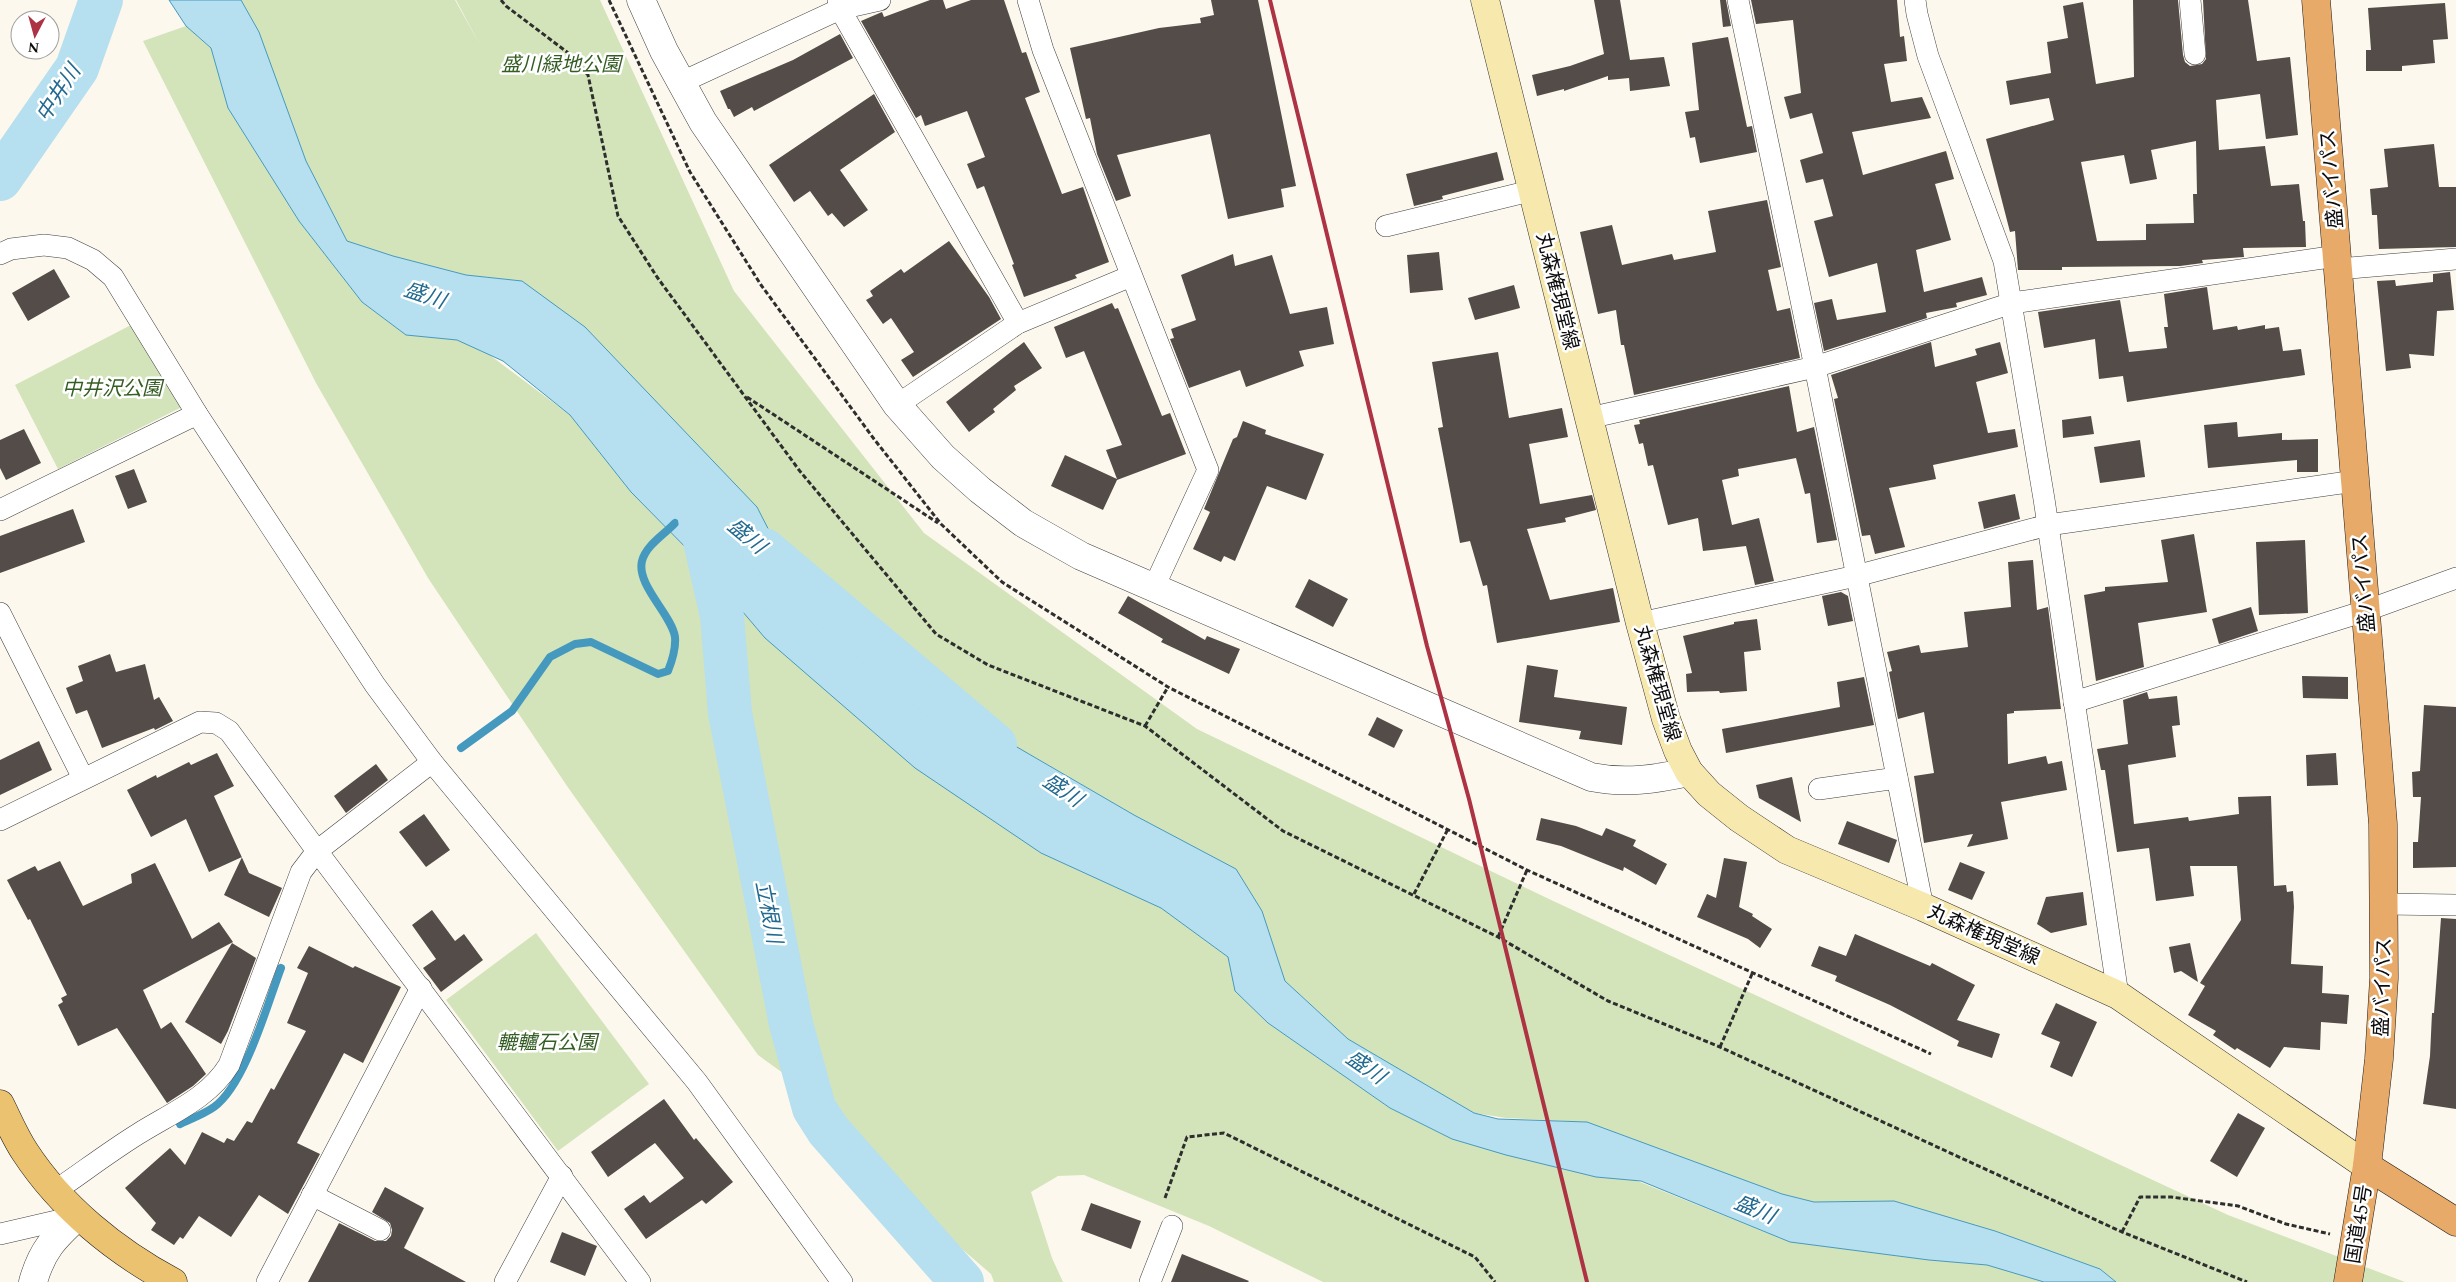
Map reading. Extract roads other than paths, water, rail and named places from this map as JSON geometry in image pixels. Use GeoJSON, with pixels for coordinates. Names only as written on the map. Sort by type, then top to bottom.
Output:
{"type":"FeatureCollection","features":[{"type":"Feature","properties":{"kind":"highway","name":"盛バイパス"},"geometry":{"type":"LineString","coordinates":[[2316,0],[2383,824],[2385,904],[2380,1032],[2368,1166]]}},
{"type":"Feature","properties":{"kind":"highway"},"geometry":{"type":"LineString","coordinates":[[2368,1166],[2456,1222]]}},
{"type":"Feature","properties":{"kind":"highway","name":"国道45号"},"geometry":{"type":"LineString","coordinates":[[2352,1262],[2368,1166]]}},
{"type":"Feature","properties":{"kind":"main road","name":"丸森権現堂線"},"geometry":{"type":"LineString","coordinates":[[1485,0],[1534,190],[1640,623],[1666,719],[1678,751],[1689,772],[1709,794],[1739,818],[1787,850],[1923,907],[2118,995],[2368,1166]]}},
{"type":"Feature","properties":{"kind":"main road"},"geometry":{"type":"LineString","coordinates":[[0,1104],[24,1151],[55,1191],[78,1216],[147,1268],[173,1282]]}},
{"type":"Feature","properties":{"kind":"street"},"geometry":{"type":"LineString","coordinates":[[641,0],[680,83],[703,122],[897,405],[943,456],[980,490],[1023,523],[1081,556],[1591,777],[1613,782],[1650,781],[1689,772]]}},
{"type":"Feature","properties":{"kind":"street"},"geometry":{"type":"LineString","coordinates":[[680,83],[839,4],[880,0]]}},
{"type":"Feature","properties":{"kind":"street"},"geometry":{"type":"LineString","coordinates":[[1028,0],[1042,50],[1208,470],[1154,587]]}},
{"type":"Feature","properties":{"kind":"street"},"geometry":{"type":"LineString","coordinates":[[1738,0],[1815,367],[1923,907]]}},
{"type":"Feature","properties":{"kind":"street"},"geometry":{"type":"LineString","coordinates":[[1915,0],[1916,14],[1928,56],[2004,261],[2048,525],[2118,995]]}},
{"type":"Feature","properties":{"kind":"street"},"geometry":{"type":"LineString","coordinates":[[2190,0],[2195,54]]}},
{"type":"Feature","properties":{"kind":"street"},"geometry":{"type":"LineString","coordinates":[[839,4],[1018,323]]}},
{"type":"Feature","properties":{"kind":"street"},"geometry":{"type":"LineString","coordinates":[[1386,226],[1534,190]]}},
{"type":"Feature","properties":{"kind":"street"},"geometry":{"type":"LineString","coordinates":[[0,254],[11,249],[44,245],[68,248],[93,260],[113,277],[197,414],[375,685],[432,762],[697,1082],[842,1282]]}},
{"type":"Feature","properties":{"kind":"street"},"geometry":{"type":"LineString","coordinates":[[1589,418],[1815,367],[2012,303],[2338,262],[2456,259]]}},
{"type":"Feature","properties":{"kind":"street"},"geometry":{"type":"LineString","coordinates":[[897,405],[1018,323],[1130,276]]}},
{"type":"Feature","properties":{"kind":"street"},"geometry":{"type":"LineString","coordinates":[[0,510],[197,414]]}},
{"type":"Feature","properties":{"kind":"street"},"geometry":{"type":"LineString","coordinates":[[1640,623],[1856,576],[2048,525],[2355,481]]}},
{"type":"Feature","properties":{"kind":"street"},"geometry":{"type":"LineString","coordinates":[[2074,702],[2365,611],[2456,578]]}},
{"type":"Feature","properties":{"kind":"street"},"geometry":{"type":"LineString","coordinates":[[0,613],[83,778]]}},
{"type":"Feature","properties":{"kind":"street"},"geometry":{"type":"LineString","coordinates":[[0,820],[200,722],[216,723],[228,731],[640,1282]]}},
{"type":"Feature","properties":{"kind":"street"},"geometry":{"type":"LineString","coordinates":[[55,1191],[137,1134],[204,1095],[219,1081],[229,1065],[301,872],[317,851],[432,762]]}},
{"type":"Feature","properties":{"kind":"street"},"geometry":{"type":"LineString","coordinates":[[1819,789],[1897,778]]}},
{"type":"Feature","properties":{"kind":"street"},"geometry":{"type":"LineString","coordinates":[[2385,904],[2456,905]]}},
{"type":"Feature","properties":{"kind":"street"},"geometry":{"type":"LineString","coordinates":[[267,1282],[421,988]]}},
{"type":"Feature","properties":{"kind":"street"},"geometry":{"type":"LineString","coordinates":[[505,1282],[562,1176]]}},
{"type":"Feature","properties":{"kind":"street"},"geometry":{"type":"LineString","coordinates":[[312,1195],[380,1230]]}},
{"type":"Feature","properties":{"kind":"street"},"geometry":{"type":"LineString","coordinates":[[0,1234],[78,1216]]}},
{"type":"Feature","properties":{"kind":"street"},"geometry":{"type":"LineString","coordinates":[[33,1282],[39,1261],[50,1242],[78,1216]]}},
{"type":"Feature","properties":{"kind":"street"},"geometry":{"type":"LineString","coordinates":[[1150,1282],[1172,1226]]}},
{"type":"Feature","properties":{"kind":"water"},"geometry":{"type":"Polygon","coordinates":[[[169,0],[241,0],[259,32],[306,161],[347,241],[393,256],[466,275],[522,281],[585,327],[757,507],[779,550],[853,644],[917,689],[1134,815],[1236,869],[1262,911],[1285,981],[1348,1039],[1474,1113],[1498,1119],[1587,1122],[1782,1194],[1814,1202],[1894,1201],[1995,1231],[2100,1269],[2116,1282],[2044,1282],[1987,1265],[1929,1260],[1790,1242],[1641,1181],[1596,1177],[1506,1155],[1452,1139],[1390,1108],[1268,1023],[1235,991],[1228,957],[1161,908],[1041,853],[915,768],[765,638],[703,565],[631,492],[570,415],[503,361],[457,340],[406,335],[362,302],[299,221],[228,108],[211,48],[186,26],[169,0]]]}},
{"type":"Feature","properties":{"kind":"waterway","name":"中井川"},"geometry":{"type":"LineString","coordinates":[[0,179],[77,68],[101,0]]}},
{"type":"Feature","properties":{"kind":"waterway","name":"立根川"},"geometry":{"type":"LineString","coordinates":[[700,519],[722,616],[730,713],[791,1024],[814,1108],[828,1130],[962,1282]]}},
{"type":"Feature","properties":{"kind":"waterway"},"geometry":{"type":"LineString","coordinates":[[461,748],[512,711],[550,657],[575,644],[591,642],[658,674],[668,671],[675,646],[675,637],[668,619],[644,580],[642,561],[647,550],[675,523]]}},
{"type":"Feature","properties":{"kind":"waterway","name":"盛川"},"geometry":{"type":"LineString","coordinates":[[764,550],[995,745]]}},
{"type":"Feature","properties":{"kind":"waterway"},"geometry":{"type":"LineString","coordinates":[[180,1124],[214,1107],[236,1081],[254,1043],[281,968]]}},
{"type":"Feature","properties":{"kind":"railway"},"geometry":{"type":"LineString","coordinates":[[1270,0],[1427,646],[1469,799],[1587,1282]]}},
{"type":"Feature","properties":{"kind":"park label","name":"盛川緑地公園"},"geometry":{"type":"Point","coordinates":[561,64]}},
{"type":"Feature","properties":{"kind":"park label","name":"中井沢公園"},"geometry":{"type":"Point","coordinates":[112,388]}},
{"type":"Feature","properties":{"kind":"park label","name":"轆轤石公園"},"geometry":{"type":"Point","coordinates":[547,1042]}}]}
